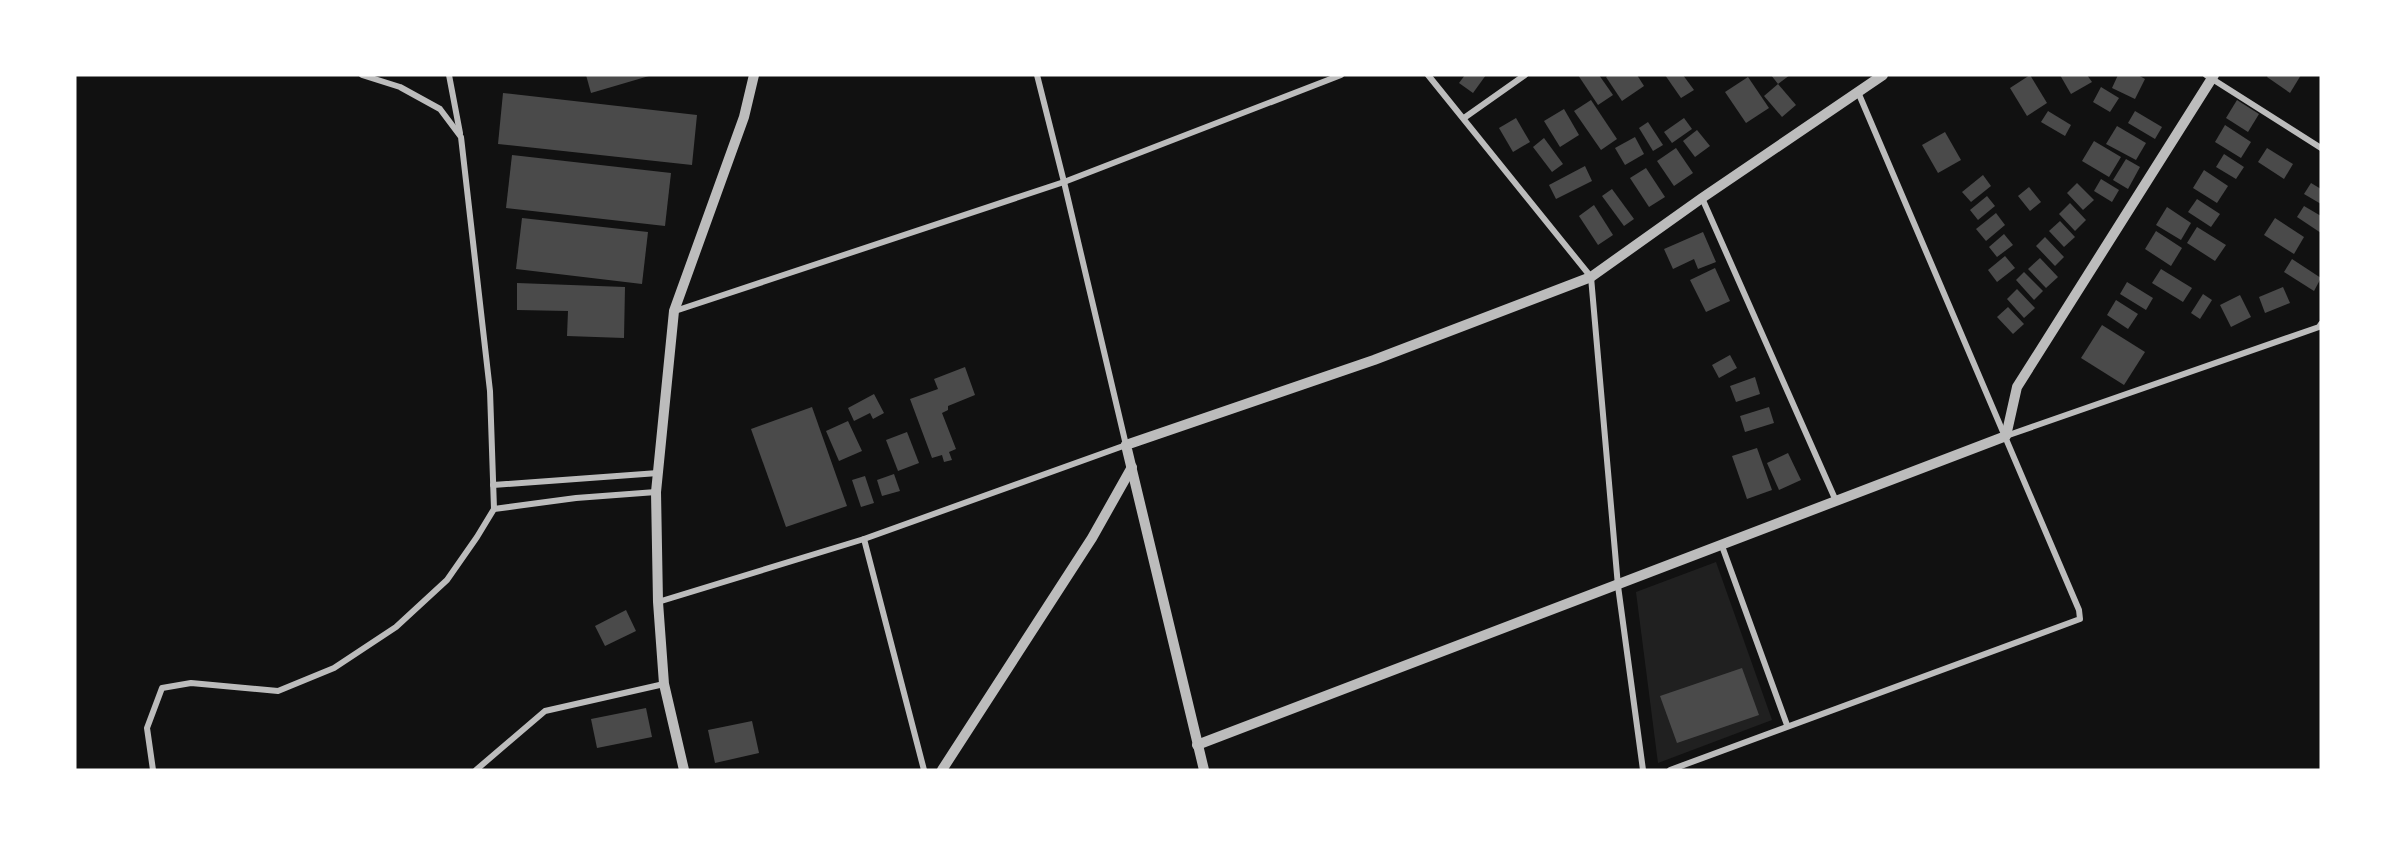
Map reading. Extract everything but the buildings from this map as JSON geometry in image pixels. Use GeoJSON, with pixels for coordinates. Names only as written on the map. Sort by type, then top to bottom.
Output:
{"type":"FeatureCollection","features":[{"type":"Feature","properties":{"kind":"street"},"geometry":{"type":"LineString","coordinates":[[362,75],[400,87],[440,109],[461,136]]}},
{"type":"Feature","properties":{"kind":"street"},"geometry":{"type":"LineString","coordinates":[[153,770],[147,728],[162,688],[191,683],[278,691],[334,669],[396,627],[447,580],[494,509],[490,391],[461,136],[449,75]]}},
{"type":"Feature","properties":{"kind":"street"},"geometry":{"type":"LineString","coordinates":[[684,770],[664,684],[658,602],[656,492],[674,311],[744,117],[754,75]]}},
{"type":"Feature","properties":{"kind":"street"},"geometry":{"type":"LineString","coordinates":[[1037,75],[1204,770]]}},
{"type":"Feature","properties":{"kind":"street"},"geometry":{"type":"LineString","coordinates":[[674,311],[1064,182],[1341,75]]}},
{"type":"Feature","properties":{"kind":"street"},"geometry":{"type":"LineString","coordinates":[[1428,75],[1591,277],[1618,586],[1643,770]]}},
{"type":"Feature","properties":{"kind":"street"},"geometry":{"type":"LineString","coordinates":[[1464,118],[1525,75]]}},
{"type":"Feature","properties":{"kind":"street"},"geometry":{"type":"LineString","coordinates":[[658,602],[864,539],[1126,445],[1374,360],[1591,277],[1702,198],[1883,75]]}},
{"type":"Feature","properties":{"kind":"street"},"geometry":{"type":"LineString","coordinates":[[2006,436],[2017,387],[2210,76],[2321,148]]}},
{"type":"Feature","properties":{"kind":"street"},"geometry":{"type":"LineString","coordinates":[[1670,770],[2080,619],[2079,610],[2006,436],[1858,92]]}},
{"type":"Feature","properties":{"kind":"street"},"geometry":{"type":"LineString","coordinates":[[1702,198],[1836,501]]}},
{"type":"Feature","properties":{"kind":"street"},"geometry":{"type":"LineString","coordinates":[[1197,745],[2006,436],[2320,327]]}},
{"type":"Feature","properties":{"kind":"street"},"geometry":{"type":"LineString","coordinates":[[942,770],[1092,538],[1132,467]]}},
{"type":"Feature","properties":{"kind":"street"},"geometry":{"type":"LineString","coordinates":[[493,486],[658,473]]}},
{"type":"Feature","properties":{"kind":"street"},"geometry":{"type":"LineString","coordinates":[[494,509],[576,498],[656,492]]}},
{"type":"Feature","properties":{"kind":"street"},"geometry":{"type":"LineString","coordinates":[[864,539],[924,770]]}},
{"type":"Feature","properties":{"kind":"street"},"geometry":{"type":"LineString","coordinates":[[1722,546],[1787,725]]}},
{"type":"Feature","properties":{"kind":"street"},"geometry":{"type":"LineString","coordinates":[[476,770],[545,711],[664,684]]}},
{"type":"Feature","properties":{"kind":"shaded area"},"geometry":{"type":"Polygon","coordinates":[[[1716,562],[1772,720],[1658,763],[1636,592],[1716,562]]]}}]}
